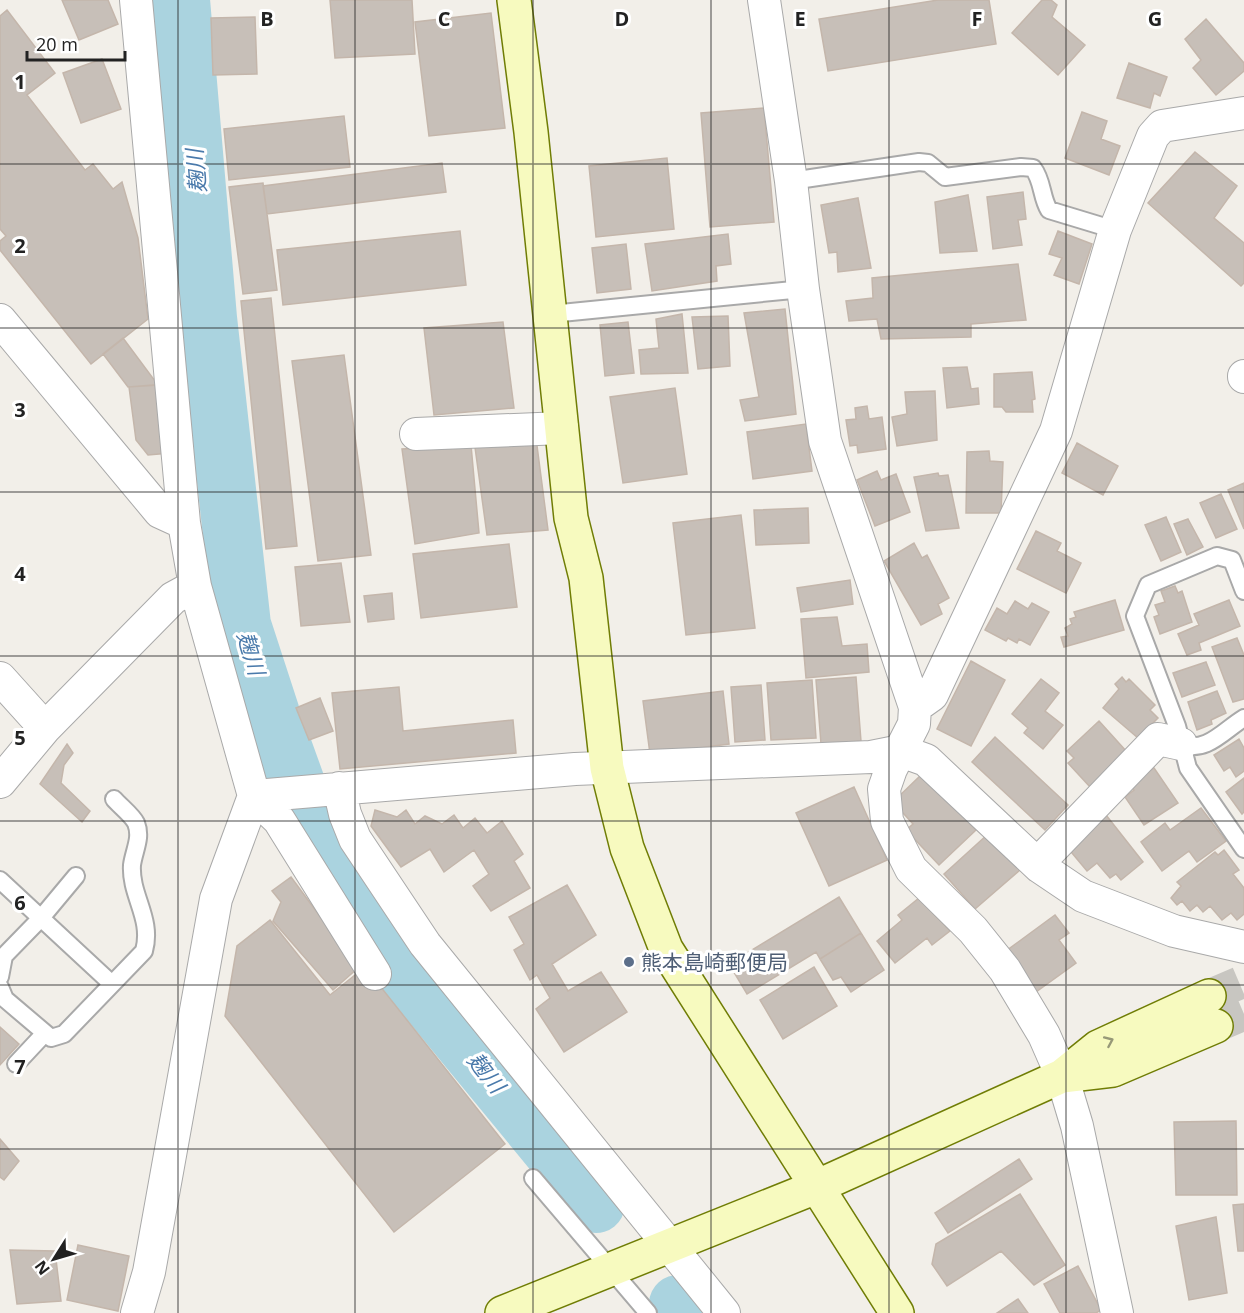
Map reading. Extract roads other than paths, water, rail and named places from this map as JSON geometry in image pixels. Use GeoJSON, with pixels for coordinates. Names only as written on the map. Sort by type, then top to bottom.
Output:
{"type":"FeatureCollection","features":[{"type":"Feature","properties":{"kind":"street"},"geometry":{"type":"LineString","coordinates":[[136,0],[184,523],[195,586],[265,796],[375,974]]}},
{"type":"Feature","properties":{"kind":"street"},"geometry":{"type":"LineString","coordinates":[[514,0],[551,314],[571,518],[586,578],[607,768],[627,848],[666,949],[897,1313]]}},
{"type":"Feature","properties":{"kind":"street"},"geometry":{"type":"LineString","coordinates":[[764,0],[791,181],[803,289],[825,441],[915,707],[914,724],[884,789],[887,820],[912,869],[974,930],[1005,970],[1044,1035],[1062,1076],[1077,1126],[1117,1313]]}},
{"type":"Feature","properties":{"kind":"street"},"geometry":{"type":"LineString","coordinates":[[915,707],[924,703],[932,695],[1056,431],[1115,230],[1153,136],[1162,126],[1244,113]]}},
{"type":"Feature","properties":{"kind":"street"},"geometry":{"type":"LineString","coordinates":[[0,320],[160,512],[184,523]]}},
{"type":"Feature","properties":{"kind":"street"},"geometry":{"type":"LineString","coordinates":[[416,434],[562,428]]}},
{"type":"Feature","properties":{"kind":"street"},"geometry":{"type":"LineString","coordinates":[[0,782],[45,728],[173,598],[195,586]]}},
{"type":"Feature","properties":{"kind":"street"},"geometry":{"type":"LineString","coordinates":[[0,678],[45,728]]}},
{"type":"Feature","properties":{"kind":"street"},"geometry":{"type":"LineString","coordinates":[[1040,867],[1047,854],[1158,739],[1181,744]]}},
{"type":"Feature","properties":{"kind":"street"},"geometry":{"type":"LineString","coordinates":[[265,796],[607,768],[871,757],[901,751],[926,760],[1040,867],[1083,896],[1174,931],[1244,947]]}},
{"type":"Feature","properties":{"kind":"street"},"geometry":{"type":"LineString","coordinates":[[330,789],[345,814],[355,838],[425,944],[724,1313]]}},
{"type":"Feature","properties":{"kind":"street"},"geometry":{"type":"LineString","coordinates":[[137,1313],[149,1272],[216,899],[265,796]]}},
{"type":"Feature","properties":{"kind":"street"},"geometry":{"type":"LineString","coordinates":[[502,1313],[816,1187],[1062,1076],[1098,1047],[1213,1011]]}},
{"type":"Feature","properties":{"kind":"lane"},"geometry":{"type":"LineString","coordinates":[[791,181],[919,162],[928,163],[945,177],[1020,167],[1033,168],[1040,178],[1044,202],[1049,210],[1115,230]]}},
{"type":"Feature","properties":{"kind":"lane"},"geometry":{"type":"LineString","coordinates":[[551,314],[803,289]]}},
{"type":"Feature","properties":{"kind":"lane"},"geometry":{"type":"LineString","coordinates":[[1244,591],[1232,560],[1217,556],[1148,585],[1135,616],[1177,726],[1188,768],[1244,849]]}},
{"type":"Feature","properties":{"kind":"lane"},"geometry":{"type":"LineString","coordinates":[[1181,744],[1190,748],[1202,748],[1244,718]]}},
{"type":"Feature","properties":{"kind":"lane"},"geometry":{"type":"LineString","coordinates":[[0,987],[5,999],[51,1038],[64,1034],[144,951],[148,935],[132,865],[138,841],[136,822],[114,799]]}},
{"type":"Feature","properties":{"kind":"lane"},"geometry":{"type":"LineString","coordinates":[[0,977],[4,956],[41,918],[76,876]]}},
{"type":"Feature","properties":{"kind":"lane"},"geometry":{"type":"LineString","coordinates":[[0,880],[112,984]]}},
{"type":"Feature","properties":{"kind":"lane"},"geometry":{"type":"LineString","coordinates":[[16,1064],[45,1033]]}},
{"type":"Feature","properties":{"kind":"lane"},"geometry":{"type":"LineString","coordinates":[[534,1178],[648,1313]]}},
{"type":"Feature","properties":{"kind":"waterway","name":"麹川"},"geometry":{"type":"LineString","coordinates":[[181,0],[208,318],[242,625],[271,714],[310,822],[397,962],[596,1204]]}},
{"type":"Feature","properties":{"kind":"waterway","name":"麹川"},"geometry":{"type":"LineString","coordinates":[[678,1304],[686,1313]]}},
{"type":"Feature","properties":{"kind":"tunnel"},"geometry":{"type":"LineString","coordinates":[[1209,996],[1244,981]]}},
{"type":"Feature","properties":{"kind":"tunnel"},"geometry":{"type":"LineString","coordinates":[[1216,1026],[1244,1014]]}},
{"type":"Feature","properties":{"kind":"place","name":"熊本島崎郵便局"},"geometry":{"type":"Point","coordinates":[629,962]}}]}
